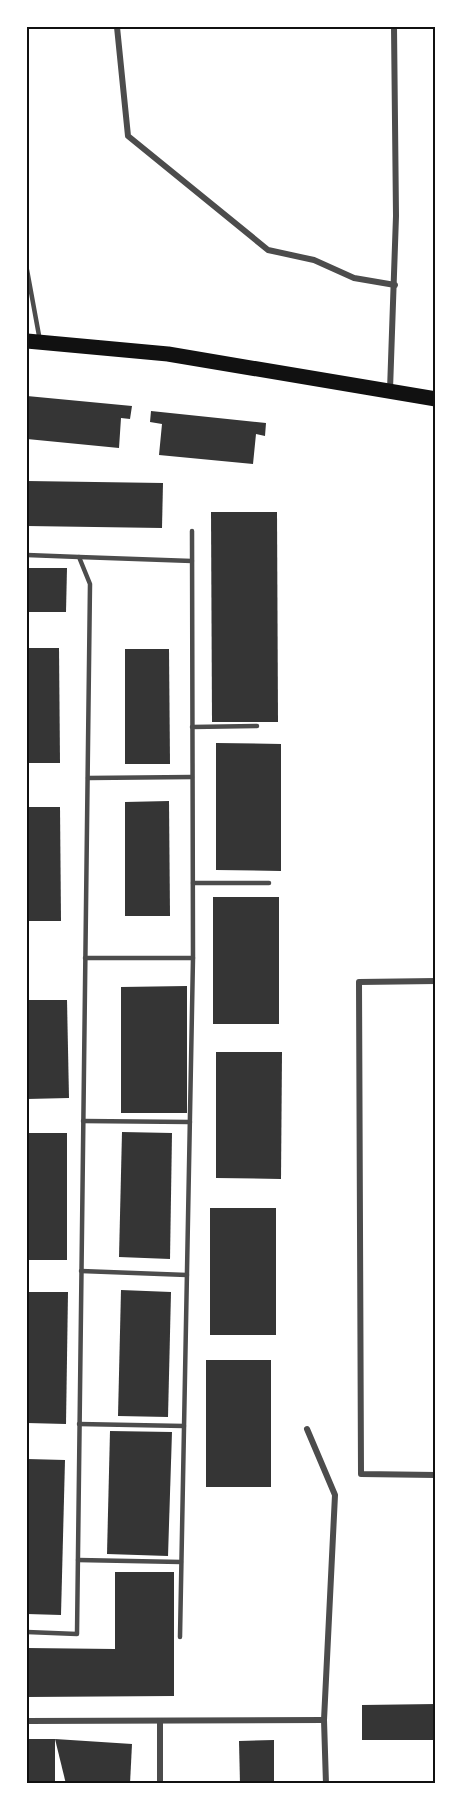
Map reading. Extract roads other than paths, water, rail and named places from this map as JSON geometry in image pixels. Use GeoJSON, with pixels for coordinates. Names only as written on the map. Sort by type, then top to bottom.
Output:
{"type":"FeatureCollection","features":[{"type":"Feature","properties":{"kind":"main road"},"geometry":{"type":"LineString","coordinates":[[34,341],[168,354],[436,399]]}},
{"type":"Feature","properties":{"kind":"street"},"geometry":{"type":"LineString","coordinates":[[117,27],[128,136],[268,250],[314,260],[354,278],[395,285]]}},
{"type":"Feature","properties":{"kind":"street"},"geometry":{"type":"LineString","coordinates":[[390,390],[395,285],[394,27]]}},
{"type":"Feature","properties":{"kind":"street"},"geometry":{"type":"LineString","coordinates":[[436,981],[359,982],[361,1474],[436,1474]]}},
{"type":"Feature","properties":{"kind":"street"},"geometry":{"type":"LineString","coordinates":[[307,1429],[335,1495],[324,1720],[326,1784]]}},
{"type":"Feature","properties":{"kind":"street"},"geometry":{"type":"LineString","coordinates":[[160,1720],[160,1784]]}},
{"type":"Feature","properties":{"kind":"street"},"geometry":{"type":"LineString","coordinates":[[27,1721],[324,1720]]}},
{"type":"Feature","properties":{"kind":"lane"},"geometry":{"type":"LineString","coordinates":[[27,270],[34,341]]}},
{"type":"Feature","properties":{"kind":"lane"},"geometry":{"type":"LineString","coordinates":[[180,1637],[193,958],[192,531]]}},
{"type":"Feature","properties":{"kind":"lane"},"geometry":{"type":"LineString","coordinates":[[27,555],[192,561]]}},
{"type":"Feature","properties":{"kind":"lane"},"geometry":{"type":"LineString","coordinates":[[27,1632],[77,1634],[90,584],[79,557]]}},
{"type":"Feature","properties":{"kind":"lane"},"geometry":{"type":"LineString","coordinates":[[192,727],[257,726]]}},
{"type":"Feature","properties":{"kind":"lane"},"geometry":{"type":"LineString","coordinates":[[88,778],[192,777]]}},
{"type":"Feature","properties":{"kind":"lane"},"geometry":{"type":"LineString","coordinates":[[193,883],[269,883]]}},
{"type":"Feature","properties":{"kind":"lane"},"geometry":{"type":"LineString","coordinates":[[86,958],[193,958]]}},
{"type":"Feature","properties":{"kind":"lane"},"geometry":{"type":"LineString","coordinates":[[83,1121],[190,1122]]}},
{"type":"Feature","properties":{"kind":"lane"},"geometry":{"type":"LineString","coordinates":[[81,1271],[187,1275]]}},
{"type":"Feature","properties":{"kind":"lane"},"geometry":{"type":"LineString","coordinates":[[79,1424],[184,1426]]}},
{"type":"Feature","properties":{"kind":"lane"},"geometry":{"type":"LineString","coordinates":[[78,1560],[181,1562]]}}]}
